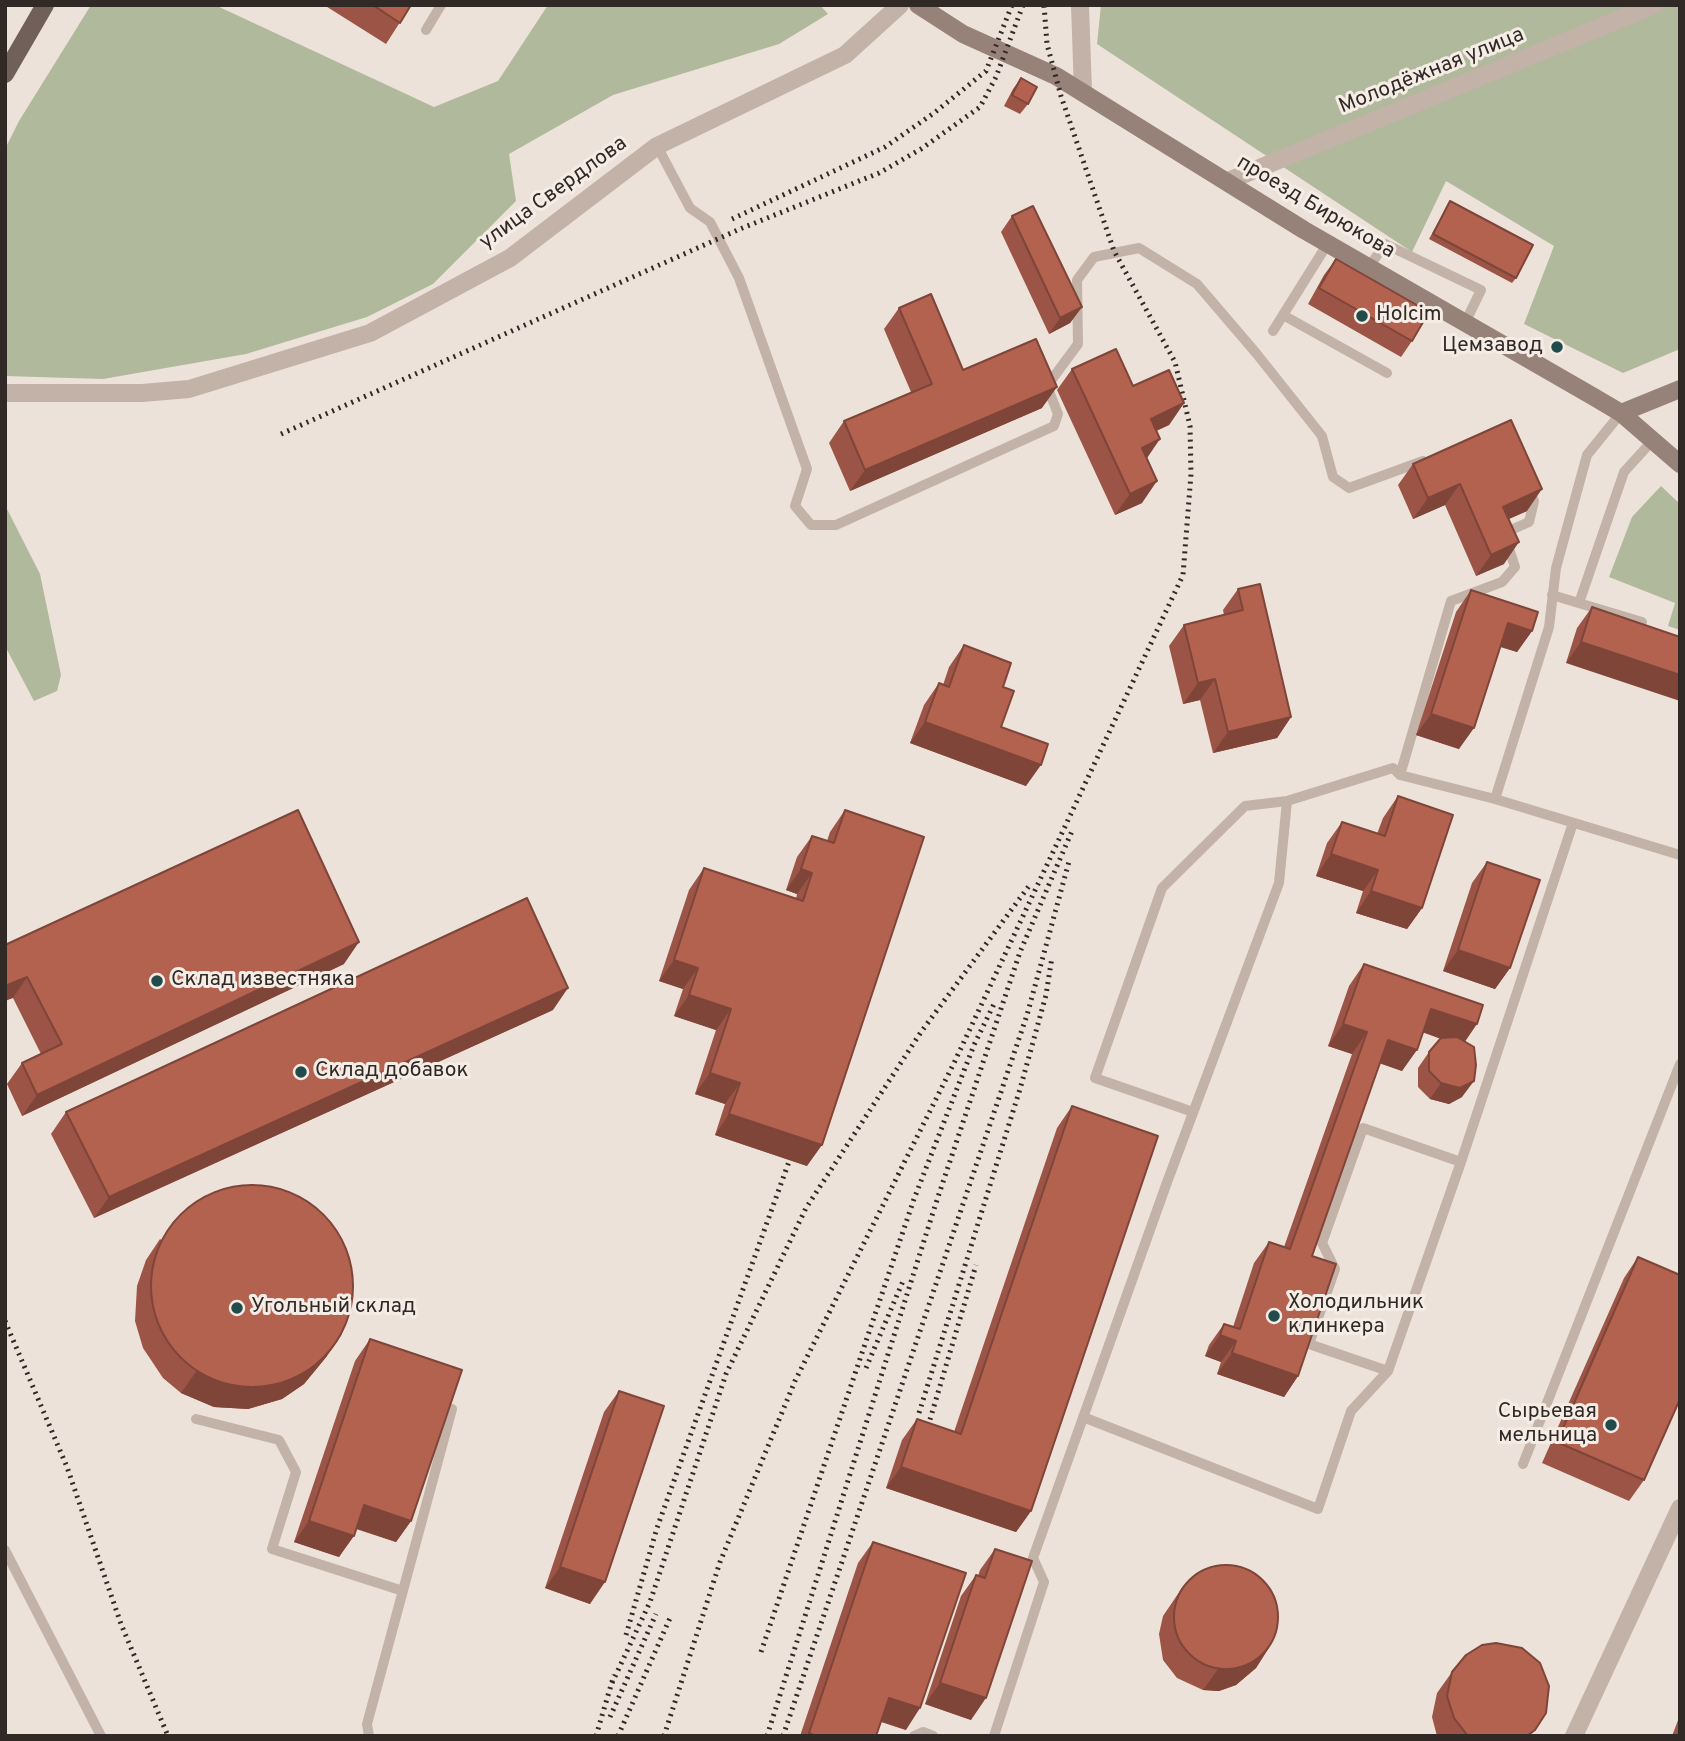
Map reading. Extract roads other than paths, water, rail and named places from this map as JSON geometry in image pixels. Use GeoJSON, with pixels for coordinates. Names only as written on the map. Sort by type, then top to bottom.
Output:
{"type":"FeatureCollection","features":[{"type":"Feature","properties":{"kind":"main road"},"geometry":{"type":"LineString","coordinates":[[5,74],[45,5]]}},
{"type":"Feature","properties":{"kind":"street","name":"улица Свердлова"},"geometry":{"type":"LineString","coordinates":[[5,393],[142,393],[189,389],[370,333],[510,258],[657,146],[845,55],[900,5]]}},
{"type":"Feature","properties":{"kind":"street","name":"проезд Бирюкова"},"geometry":{"type":"LineString","coordinates":[[918,5],[963,34],[1056,76],[1328,243],[1621,414],[1680,464]]}},
{"type":"Feature","properties":{"kind":"street"},"geometry":{"type":"LineString","coordinates":[[1080,5],[1083,92]]}},
{"type":"Feature","properties":{"kind":"street","name":"Молодёжная улица"},"geometry":{"type":"LineString","coordinates":[[1228,181],[1654,5]]}},
{"type":"Feature","properties":{"kind":"street"},"geometry":{"type":"LineString","coordinates":[[1621,414],[1680,389]]}},
{"type":"Feature","properties":{"kind":"street"},"geometry":{"type":"LineString","coordinates":[[1574,1736],[1680,1508]]}},
{"type":"Feature","properties":{"kind":"lane"},"geometry":{"type":"LineString","coordinates":[[426,30],[441,5]]}},
{"type":"Feature","properties":{"kind":"lane"},"geometry":{"type":"LineString","coordinates":[[657,146],[690,208],[710,222],[739,278],[807,468],[795,506],[811,525],[836,525],[1054,426],[1058,414],[1047,386],[1078,344],[1077,280],[1094,257],[1139,248],[1197,284],[1256,353],[1322,436],[1333,477],[1349,488],[1430,458]]}},
{"type":"Feature","properties":{"kind":"lane"},"geometry":{"type":"LineString","coordinates":[[1273,331],[1328,243]]}},
{"type":"Feature","properties":{"kind":"lane"},"geometry":{"type":"LineString","coordinates":[[1369,267],[1385,244],[1481,290],[1465,323]]}},
{"type":"Feature","properties":{"kind":"lane"},"geometry":{"type":"LineString","coordinates":[[1283,315],[1387,373]]}},
{"type":"Feature","properties":{"kind":"lane"},"geometry":{"type":"LineString","coordinates":[[1495,799],[1549,627],[1556,568],[1587,456],[1621,414]]}},
{"type":"Feature","properties":{"kind":"lane"},"geometry":{"type":"LineString","coordinates":[[1579,603],[1623,472],[1653,440]]}},
{"type":"Feature","properties":{"kind":"lane"},"geometry":{"type":"LineString","coordinates":[[1400,775],[1451,601],[1502,582],[1515,567],[1504,533],[1529,522],[1534,501],[1524,477]]}},
{"type":"Feature","properties":{"kind":"lane"},"geometry":{"type":"LineString","coordinates":[[1552,595],[1643,622]]}},
{"type":"Feature","properties":{"kind":"lane"},"geometry":{"type":"LineString","coordinates":[[1193,1112],[1094,1078],[1162,888],[1245,806],[1287,801],[1393,768],[1400,775],[1495,799],[1680,855]]}},
{"type":"Feature","properties":{"kind":"lane"},"geometry":{"type":"LineString","coordinates":[[994,1736],[1044,1582],[1033,1558],[1193,1112],[1279,883],[1287,801]]}},
{"type":"Feature","properties":{"kind":"lane"},"geometry":{"type":"LineString","coordinates":[[1083,1417],[1318,1509],[1351,1411],[1388,1371],[1461,1162],[1573,823]]}},
{"type":"Feature","properties":{"kind":"lane"},"geometry":{"type":"LineString","coordinates":[[1523,1464],[1680,1064]]}},
{"type":"Feature","properties":{"kind":"lane"},"geometry":{"type":"LineString","coordinates":[[1388,1371],[1309,1345],[1335,1269],[1322,1243],[1363,1128],[1461,1162]]}},
{"type":"Feature","properties":{"kind":"lane"},"geometry":{"type":"LineString","coordinates":[[369,1736],[368,1724],[452,1409]]}},
{"type":"Feature","properties":{"kind":"lane"},"geometry":{"type":"LineString","coordinates":[[196,1419],[279,1440],[296,1472],[272,1549],[403,1591]]}},
{"type":"Feature","properties":{"kind":"lane"},"geometry":{"type":"LineString","coordinates":[[5,1550],[101,1736]]}},
{"type":"Feature","properties":{"kind":"lane"},"geometry":{"type":"LineString","coordinates":[[914,1736],[923,1732],[933,1736]]}},
{"type":"Feature","properties":{"kind":"railway"},"geometry":{"type":"LineString","coordinates":[[732,219],[885,147],[934,113],[986,71],[1012,5]]}},
{"type":"Feature","properties":{"kind":"railway"},"geometry":{"type":"LineString","coordinates":[[281,434],[740,229],[879,173],[921,149],[980,107],[996,77],[1023,5]]}},
{"type":"Feature","properties":{"kind":"railway"},"geometry":{"type":"LineString","coordinates":[[664,1736],[720,1562],[795,1381],[954,1063],[1183,575],[1191,474],[1190,426],[1175,362],[1114,251],[1061,96],[1047,44],[1044,5]]}},
{"type":"Feature","properties":{"kind":"railway"},"geometry":{"type":"LineString","coordinates":[[767,1736],[936,1203],[1020,952],[1072,831]]}},
{"type":"Feature","properties":{"kind":"railway"},"geometry":{"type":"LineString","coordinates":[[783,1736],[1027,1015],[1070,858]]}},
{"type":"Feature","properties":{"kind":"railway"},"geometry":{"type":"LineString","coordinates":[[612,1683],[650,1602],[726,1374],[806,1208],[921,1032],[1029,886]]}},
{"type":"Feature","properties":{"kind":"railway"},"geometry":{"type":"LineString","coordinates":[[919,1413],[1020,1089],[1046,995],[1052,957]]}},
{"type":"Feature","properties":{"kind":"railway"},"geometry":{"type":"LineString","coordinates":[[761,1652],[914,1199],[974,1045],[995,1002]]}},
{"type":"Feature","properties":{"kind":"railway"},"geometry":{"type":"LineString","coordinates":[[626,1635],[657,1528],[791,1156]]}},
{"type":"Feature","properties":{"kind":"railway"},"geometry":{"type":"LineString","coordinates":[[926,1433],[976,1265]]}},
{"type":"Feature","properties":{"kind":"railway"},"geometry":{"type":"LineString","coordinates":[[866,1368],[903,1281]]}},
{"type":"Feature","properties":{"kind":"railway"},"geometry":{"type":"LineString","coordinates":[[5,1321],[67,1467],[121,1624],[168,1736]]}},
{"type":"Feature","properties":{"kind":"railway"},"geometry":{"type":"LineString","coordinates":[[610,1717],[656,1614]]}},
{"type":"Feature","properties":{"kind":"railway"},"geometry":{"type":"LineString","coordinates":[[618,1736],[670,1618]]}},
{"type":"Feature","properties":{"kind":"railway"},"geometry":{"type":"LineString","coordinates":[[596,1736],[614,1675]]}},
{"type":"Feature","properties":{"kind":"place","name":"Holcim"},"geometry":{"type":"Point","coordinates":[1362,316]}},
{"type":"Feature","properties":{"kind":"place","name":"Цемзавод"},"geometry":{"type":"Point","coordinates":[1557,347]}},
{"type":"Feature","properties":{"kind":"place","name":"Склад известняка"},"geometry":{"type":"Point","coordinates":[157,981]}},
{"type":"Feature","properties":{"kind":"place","name":"Склад добавок"},"geometry":{"type":"Point","coordinates":[301,1072]}},
{"type":"Feature","properties":{"kind":"place","name":"Угольный склад"},"geometry":{"type":"Point","coordinates":[237,1308]}},
{"type":"Feature","properties":{"kind":"place","name":"Холодильник клинкера"},"geometry":{"type":"Point","coordinates":[1274,1316]}},
{"type":"Feature","properties":{"kind":"place","name":"Сырьевая мельница"},"geometry":{"type":"Point","coordinates":[1611,1425]}}]}
